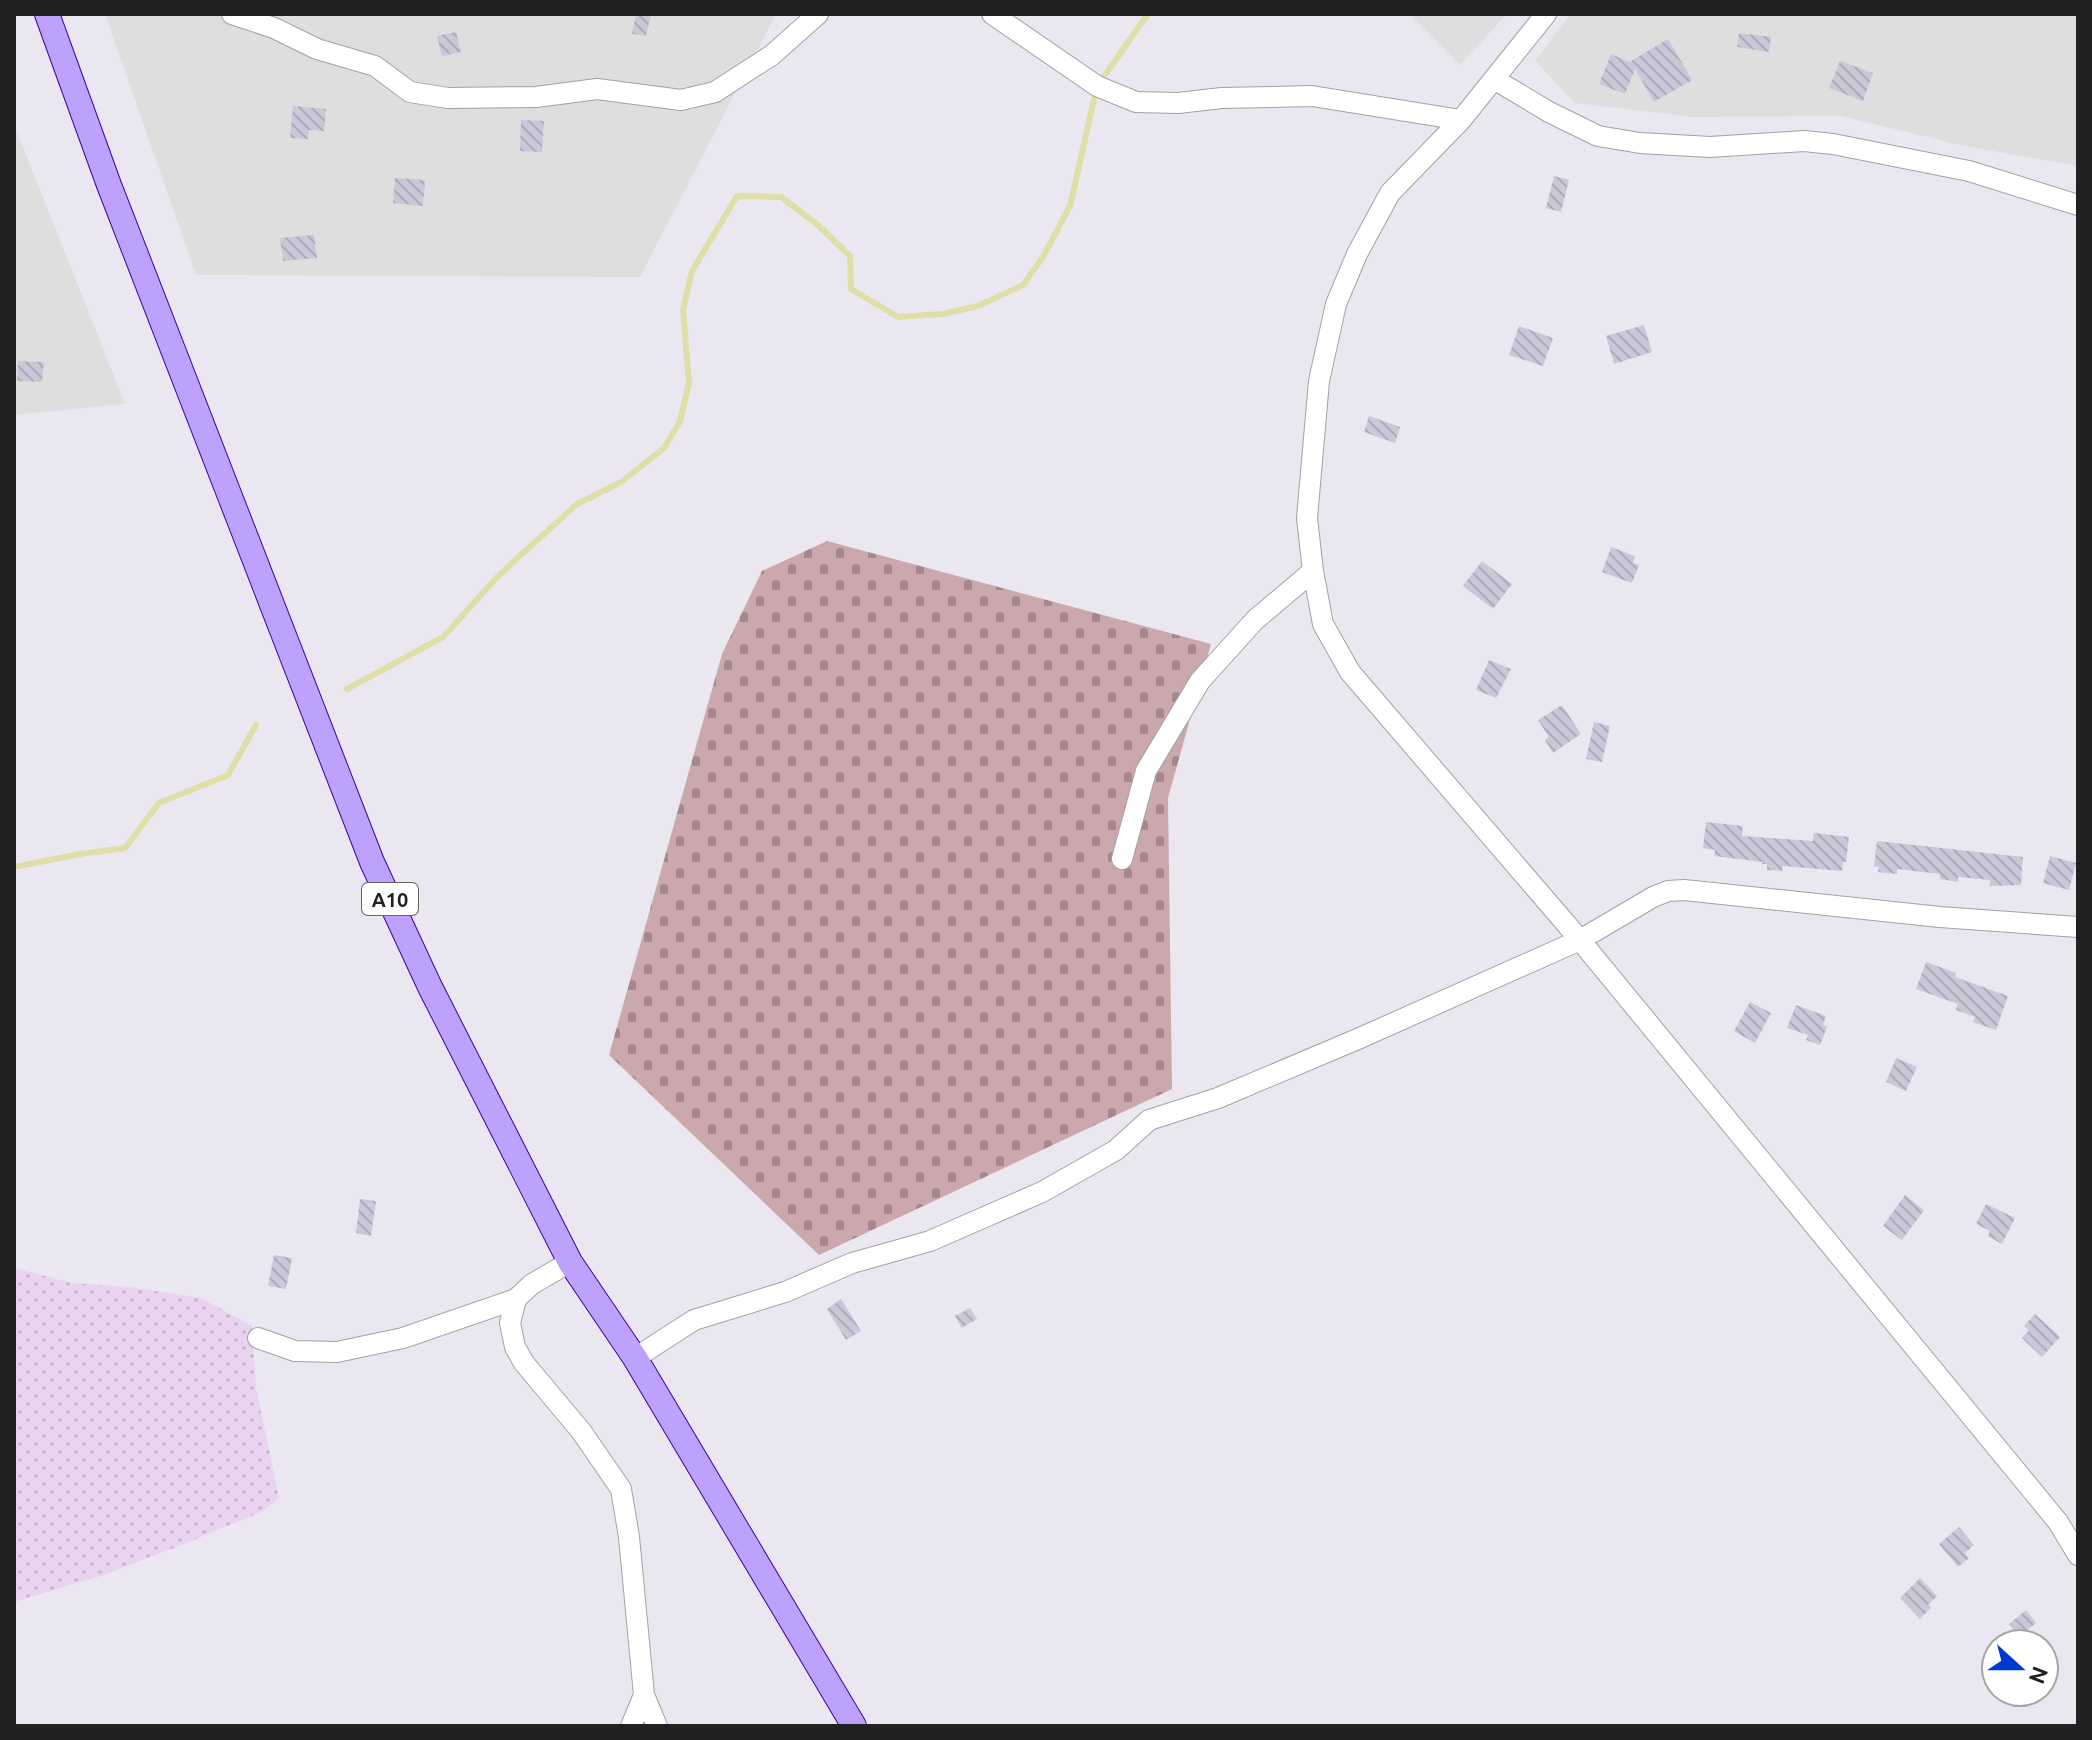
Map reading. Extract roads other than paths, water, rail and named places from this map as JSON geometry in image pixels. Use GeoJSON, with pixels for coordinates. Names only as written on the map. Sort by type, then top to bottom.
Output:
{"type":"FeatureCollection","features":[{"type":"Feature","properties":{"kind":"main road","name":"A10"},"geometry":{"type":"LineString","coordinates":[[47,14],[109,185],[372,862],[430,987],[570,1262],[635,1358],[854,1726]]}},
{"type":"Feature","properties":{"kind":"street"},"geometry":{"type":"LineString","coordinates":[[232,14],[274,28],[317,49],[375,66],[410,92],[448,98],[536,97],[597,89],[681,100],[715,92],[772,55],[818,14]]}},
{"type":"Feature","properties":{"kind":"street"},"geometry":{"type":"LineString","coordinates":[[992,14],[1097,86],[1136,102],[1178,103],[1222,98],[1312,96],[1461,120]]}},
{"type":"Feature","properties":{"kind":"street"},"geometry":{"type":"LineString","coordinates":[[1546,14],[1461,120],[1390,193],[1357,254],[1336,304],[1319,381],[1307,518],[1323,624],[1350,672],[1580,940],[2058,1522],[2078,1555]]}},
{"type":"Feature","properties":{"kind":"street"},"geometry":{"type":"LineString","coordinates":[[1494,79],[1549,112],[1598,136],[1640,143],[1710,147],[1804,141],[1833,144],[1969,171],[2078,205]]}},
{"type":"Feature","properties":{"kind":"street"},"geometry":{"type":"LineString","coordinates":[[1122,859],[1146,771],[1200,681],[1255,620],[1313,571]]}},
{"type":"Feature","properties":{"kind":"street"},"geometry":{"type":"LineString","coordinates":[[635,1358],[694,1320],[785,1292],[852,1263],[930,1241],[1028,1198],[1116,1150],[1149,1120],[1233,1092],[1580,940],[1668,891],[2078,927]]}},
{"type":"Feature","properties":{"kind":"street"},"geometry":{"type":"LineString","coordinates":[[258,1338],[295,1351],[337,1352],[403,1338],[516,1299],[532,1284],[570,1262]]}},
{"type":"Feature","properties":{"kind":"street"},"geometry":{"type":"LineString","coordinates":[[516,1299],[510,1323],[515,1347],[524,1363],[581,1431],[621,1489],[629,1537],[644,1695],[657,1726]]}},
{"type":"Feature","properties":{"kind":"street"},"geometry":{"type":"LineString","coordinates":[[2058,1522],[2078,1533]]}},
{"type":"Feature","properties":{"kind":"street"},"geometry":{"type":"LineString","coordinates":[[631,1726],[644,1695]]}},
{"type":"Feature","properties":{"kind":"waterway"},"geometry":{"type":"LineString","coordinates":[[347,689],[443,637],[499,575],[577,504],[621,482],[664,448],[680,421],[689,383],[683,310],[692,271],[737,196],[781,197],[818,225],[850,256],[851,289],[898,317],[942,314],[978,306],[1023,285],[1043,257],[1070,206],[1097,86],[1148,14]]}},
{"type":"Feature","properties":{"kind":"waterway"},"geometry":{"type":"LineString","coordinates":[[14,867],[125,848],[159,803],[228,775],[256,725]]}}]}
